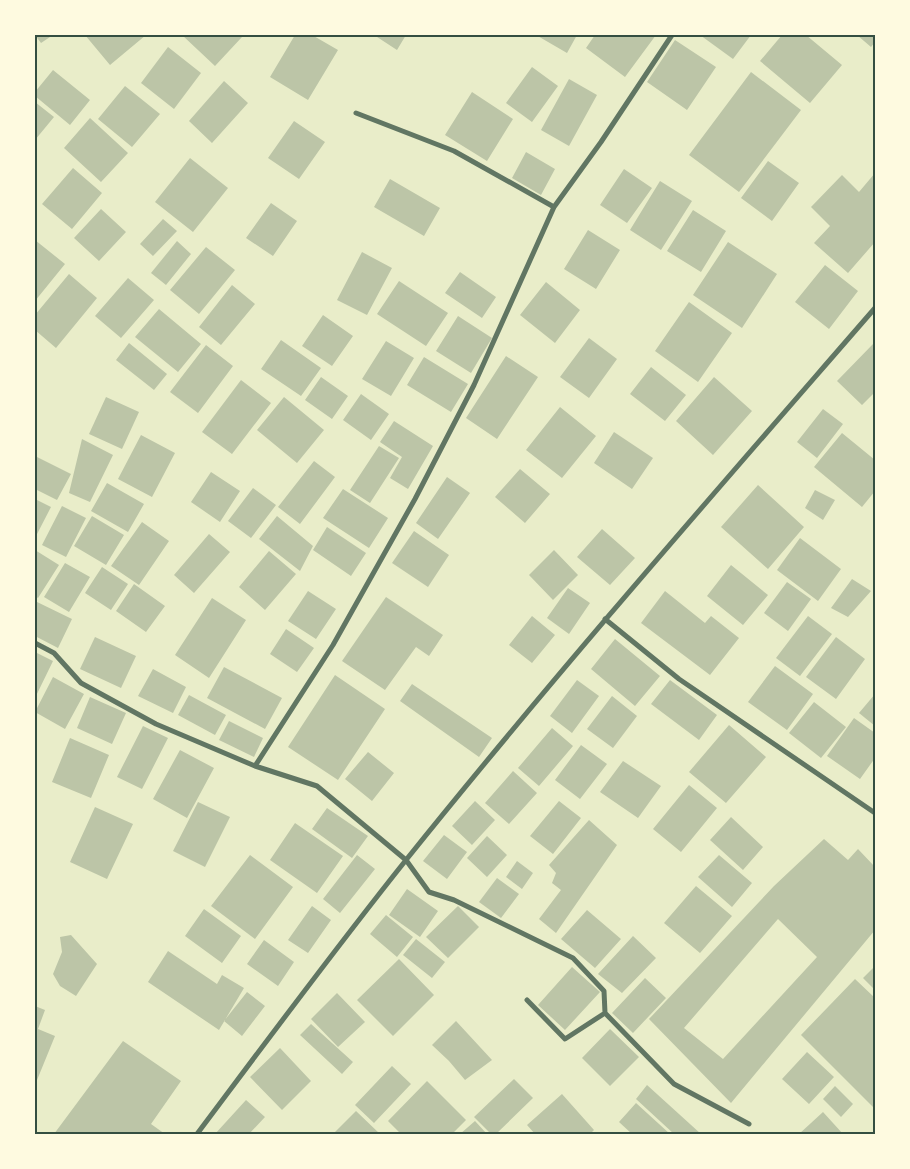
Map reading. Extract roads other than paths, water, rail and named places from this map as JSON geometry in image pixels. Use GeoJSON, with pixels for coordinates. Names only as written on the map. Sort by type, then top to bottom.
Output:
{"type":"FeatureCollection","features":[{"type":"Feature","properties":{"kind":"street"},"geometry":{"type":"LineString","coordinates":[[255,766],[333,645],[415,499],[474,385],[554,207],[601,142],[672,35]]}},
{"type":"Feature","properties":{"kind":"street"},"geometry":{"type":"LineString","coordinates":[[356,113],[454,151],[554,207]]}},
{"type":"Feature","properties":{"kind":"street"},"geometry":{"type":"LineString","coordinates":[[197,1134],[296,1000],[406,860],[605,619],[875,308]]}},
{"type":"Feature","properties":{"kind":"street"},"geometry":{"type":"LineString","coordinates":[[605,619],[679,679],[875,812]]}},
{"type":"Feature","properties":{"kind":"street"},"geometry":{"type":"LineString","coordinates":[[35,643],[54,654],[82,683],[156,724],[255,766],[318,786],[406,860],[429,892],[454,900],[573,958],[604,992],[605,1013],[674,1084],[749,1124]]}},
{"type":"Feature","properties":{"kind":"street"},"geometry":{"type":"LineString","coordinates":[[527,1000],[564,1039],[605,1013]]}}]}
